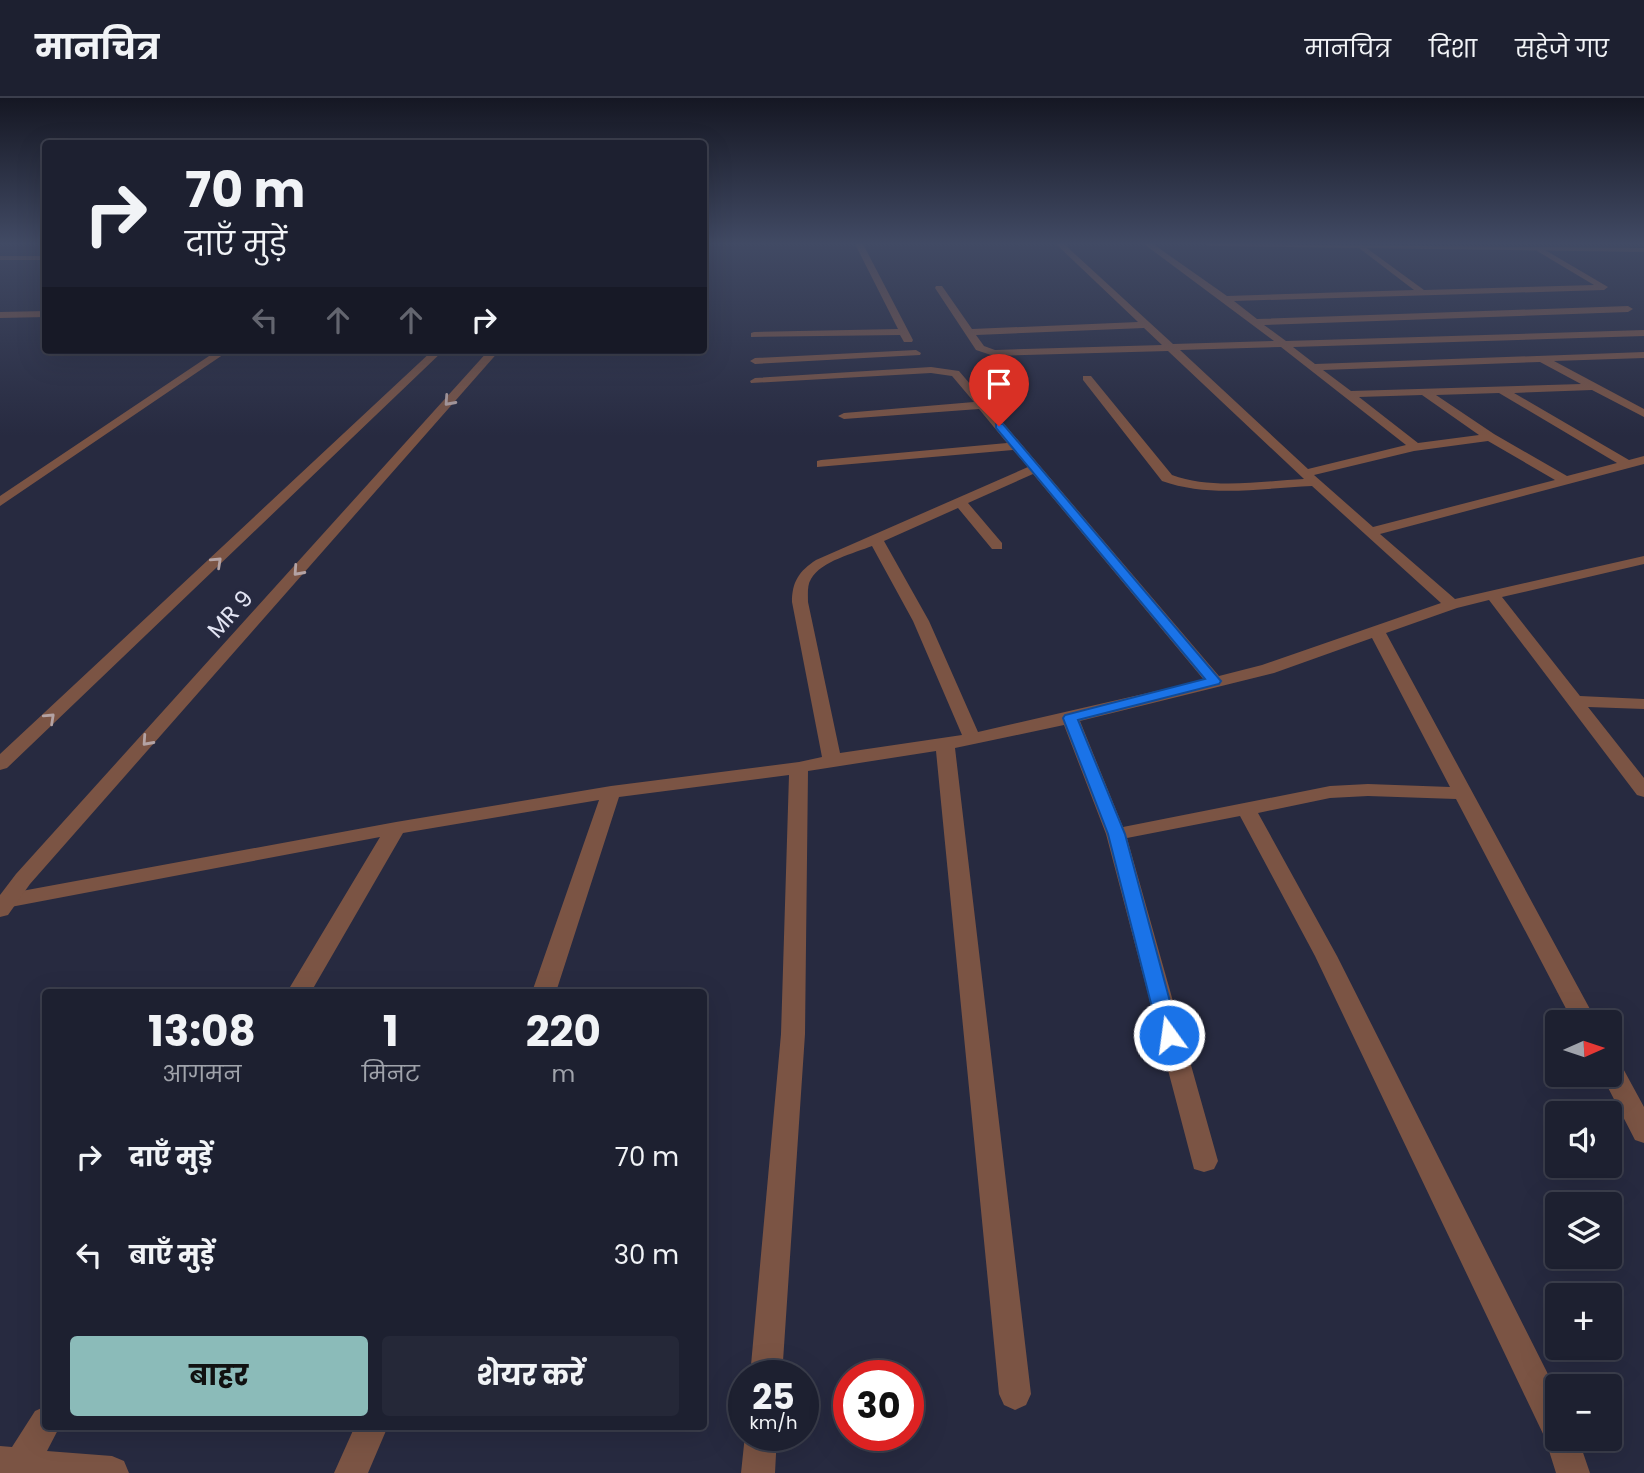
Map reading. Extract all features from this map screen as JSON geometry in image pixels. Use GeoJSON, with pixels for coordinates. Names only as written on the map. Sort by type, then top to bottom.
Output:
{"type":"FeatureCollection","features":[{"type":"Feature","properties":{"kind":"street"},"geometry":{"type":"LineString","coordinates":[[890,308],[925,370]]}},
{"type":"Feature","properties":{"kind":"street"},"geometry":{"type":"LineString","coordinates":[[953,308],[982,350],[994,353],[1644,333]]}},
{"type":"Feature","properties":{"kind":"street"},"geometry":{"type":"LineString","coordinates":[[1128,308],[1370,532],[1452,604]]}},
{"type":"Feature","properties":{"kind":"street"},"geometry":{"type":"LineString","coordinates":[[1237,308],[1409,440],[1413,447]]}},
{"type":"Feature","properties":{"kind":"street"},"geometry":{"type":"LineString","coordinates":[[1255,322],[1628,309]]}},
{"type":"Feature","properties":{"kind":"street"},"geometry":{"type":"LineString","coordinates":[[0,315],[42,314]]}},
{"type":"Feature","properties":{"kind":"street"},"geometry":{"type":"LineString","coordinates":[[969,332],[1147,326]]}},
{"type":"Feature","properties":{"kind":"street"},"geometry":{"type":"LineString","coordinates":[[754,335],[902,332]]}},
{"type":"Feature","properties":{"kind":"street"},"geometry":{"type":"LineString","coordinates":[[755,361],[916,352]]}},
{"type":"Feature","properties":{"kind":"street"},"geometry":{"type":"LineString","coordinates":[[0,502],[219,354]]}},
{"type":"Feature","properties":{"kind":"street","name":"MR 9"},"geometry":{"type":"LineString","coordinates":[[0,764],[435,354]]}},
{"type":"Feature","properties":{"kind":"street","name":"MR 9"},"geometry":{"type":"LineString","coordinates":[[3,904],[491,354]]}},
{"type":"Feature","properties":{"kind":"street"},"geometry":{"type":"LineString","coordinates":[[1314,367],[1644,355]]}},
{"type":"Feature","properties":{"kind":"street"},"geometry":{"type":"LineString","coordinates":[[1619,356],[1644,369]]}},
{"type":"Feature","properties":{"kind":"street"},"geometry":{"type":"LineString","coordinates":[[1543,359],[1644,414]]}},
{"type":"Feature","properties":{"kind":"street"},"geometry":{"type":"LineString","coordinates":[[755,382],[925,370],[955,373],[1214,681]]}},
{"type":"Feature","properties":{"kind":"street"},"geometry":{"type":"LineString","coordinates":[[1087,378],[1173,482],[1200,485],[1310,477],[1413,447],[1490,437]]}},
{"type":"Feature","properties":{"kind":"street"},"geometry":{"type":"LineString","coordinates":[[1349,394],[1594,387]]}},
{"type":"Feature","properties":{"kind":"street"},"geometry":{"type":"LineString","coordinates":[[1503,390],[1627,464]]}},
{"type":"Feature","properties":{"kind":"street"},"geometry":{"type":"LineString","coordinates":[[1423,391],[1490,437],[1563,479]]}},
{"type":"Feature","properties":{"kind":"street"},"geometry":{"type":"LineString","coordinates":[[844,416],[984,405]]}},
{"type":"Feature","properties":{"kind":"street"},"geometry":{"type":"LineString","coordinates":[[821,464],[1015,446]]}},
{"type":"Feature","properties":{"kind":"street"},"geometry":{"type":"LineString","coordinates":[[1370,532],[1563,479],[1644,460]]}},
{"type":"Feature","properties":{"kind":"street"},"geometry":{"type":"LineString","coordinates":[[832,760],[800,602],[800,580],[805,573],[821,563],[877,541],[1037,468]]}},
{"type":"Feature","properties":{"kind":"street"},"geometry":{"type":"LineString","coordinates":[[960,502],[998,546]]}},
{"type":"Feature","properties":{"kind":"street"},"geometry":{"type":"LineString","coordinates":[[877,541],[921,621],[972,738]]}},
{"type":"Feature","properties":{"kind":"street"},"geometry":{"type":"LineString","coordinates":[[3,904],[396,828],[611,792],[799,768],[832,760],[946,744],[1070,718],[1268,669],[1452,604],[1644,560]]}},
{"type":"Feature","properties":{"kind":"street"},"geometry":{"type":"LineString","coordinates":[[1492,594],[1644,791]]}},
{"type":"Feature","properties":{"kind":"street"},"geometry":{"type":"LineString","coordinates":[[1376,630],[1460,793],[1578,1010]]}},
{"type":"Feature","properties":{"kind":"street"},"geometry":{"type":"LineString","coordinates":[[1576,701],[1644,704]]}},
{"type":"Feature","properties":{"kind":"street"},"geometry":{"type":"LineString","coordinates":[[1070,718],[1116,834],[1204,1161]]}},
{"type":"Feature","properties":{"kind":"street"},"geometry":{"type":"LineString","coordinates":[[946,744],[1015,1394]]}},
{"type":"Feature","properties":{"kind":"street"},"geometry":{"type":"LineString","coordinates":[[767,1360],[793,1034],[799,768]]}},
{"type":"Feature","properties":{"kind":"street"},"geometry":{"type":"LineString","coordinates":[[1116,834],[1330,792],[1368,790],[1460,793]]}},
{"type":"Feature","properties":{"kind":"street"},"geometry":{"type":"LineString","coordinates":[[545,989],[611,792]]}},
{"type":"Feature","properties":{"kind":"street"},"geometry":{"type":"LineString","coordinates":[[1247,810],[1326,956],[1545,1403]]}},
{"type":"Feature","properties":{"kind":"street"},"geometry":{"type":"LineString","coordinates":[[301,989],[396,828]]}},
{"type":"Feature","properties":{"kind":"street"},"geometry":{"type":"LineString","coordinates":[[1620,1087],[1644,1132]]}},
{"type":"Feature","properties":{"kind":"street"},"geometry":{"type":"LineString","coordinates":[[12,1467],[42,1427]]}},
{"type":"Feature","properties":{"kind":"street"},"geometry":{"type":"LineString","coordinates":[[351,1473],[370,1430]]}},
{"type":"Feature","properties":{"kind":"street"},"geometry":{"type":"LineString","coordinates":[[758,1473],[760,1451]]}},
{"type":"Feature","properties":{"kind":"street"},"geometry":{"type":"LineString","coordinates":[[1565,1451],[1573,1473]]}},
{"type":"Feature","properties":{"kind":"street"},"geometry":{"type":"LineString","coordinates":[[12,1467],[112,1473]]}},
{"type":"Feature","properties":{"kind":"route"},"geometry":{"type":"LineString","coordinates":[[999,426],[1214,681],[1070,718],[1116,834],[1169,1035]]}}]}
